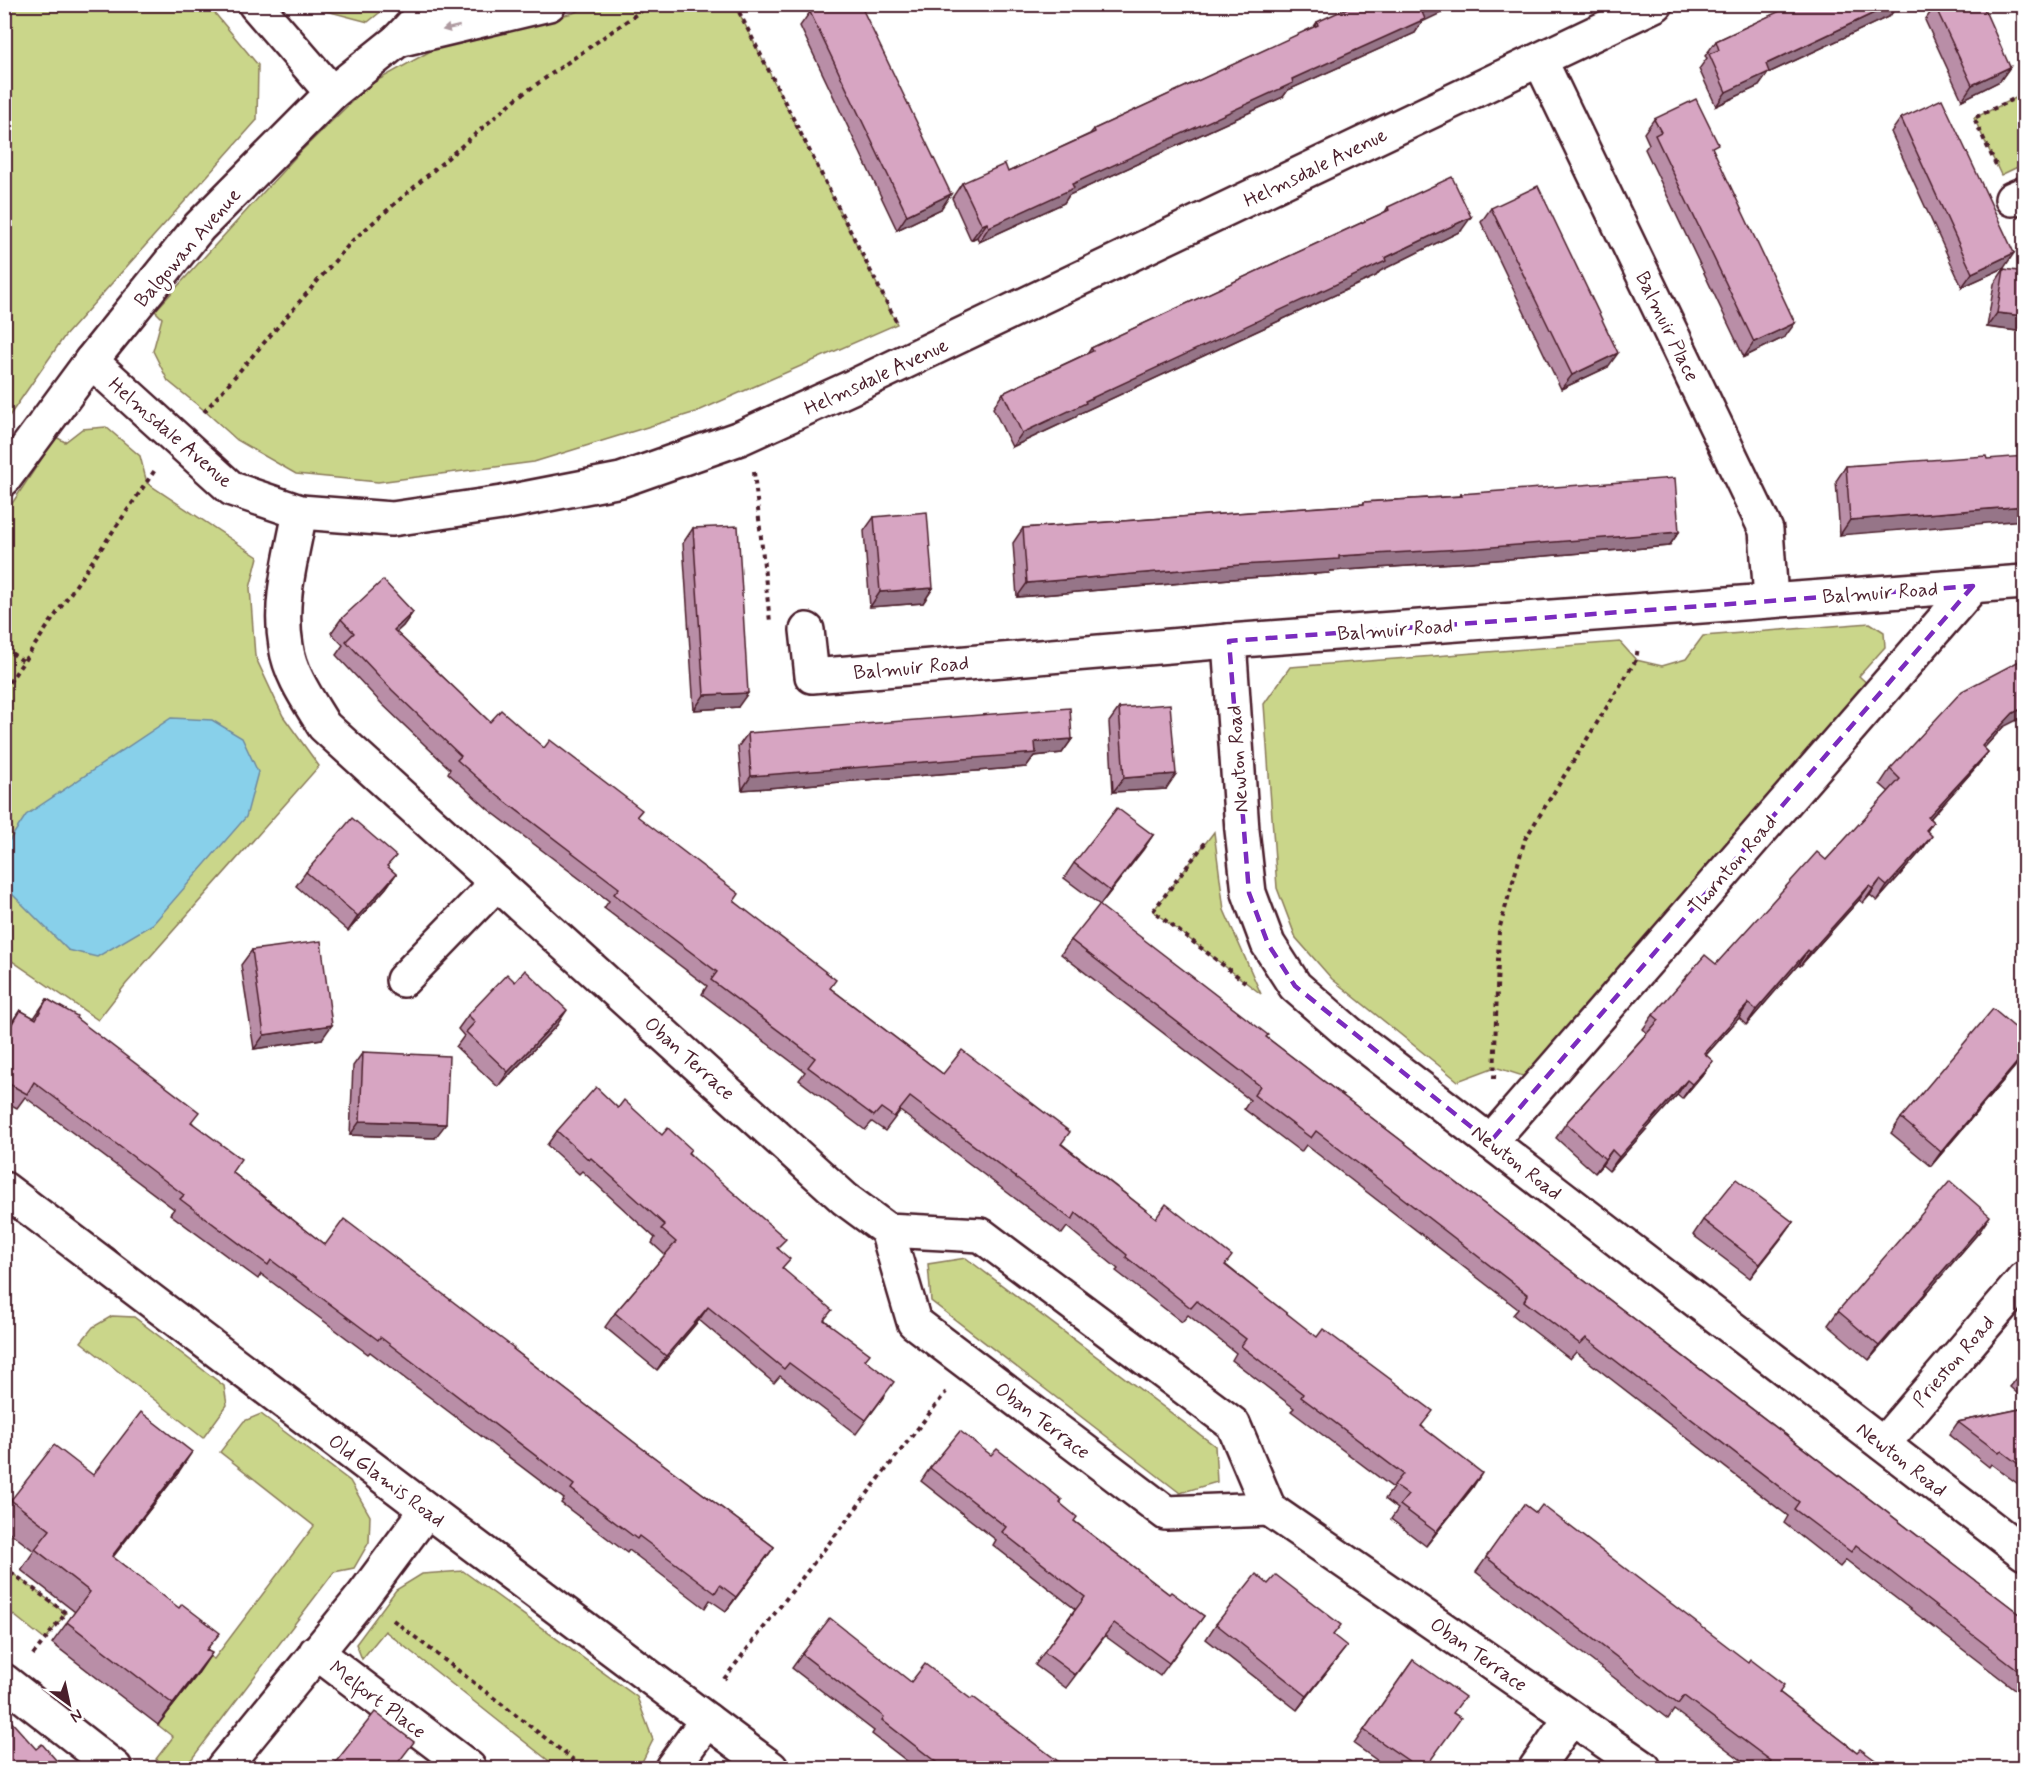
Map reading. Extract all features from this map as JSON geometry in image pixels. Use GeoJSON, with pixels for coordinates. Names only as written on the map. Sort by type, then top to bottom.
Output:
{"type":"FeatureCollection","features":[{"type":"Feature","properties":{"kind":"street"},"geometry":{"type":"LineString","coordinates":[[255,4],[332,93]]}},
{"type":"Feature","properties":{"kind":"street","name":"Balgowan Avenue"},"geometry":{"type":"LineString","coordinates":[[4,479],[91,361],[199,228],[332,93],[398,40],[432,4]]}},
{"type":"Feature","properties":{"kind":"street","name":"Balgowan Avenue"},"geometry":{"type":"LineString","coordinates":[[398,40],[549,4]]}},
{"type":"Feature","properties":{"kind":"street","name":"Helmsdale Avenue"},"geometry":{"type":"LineString","coordinates":[[91,361],[232,489],[300,512],[392,519],[502,503],[621,480],[740,438],[915,358],[1656,4]]}},
{"type":"Feature","properties":{"kind":"street","name":"Balmuir Place"},"geometry":{"type":"LineString","coordinates":[[1540,60],[1766,530],[1771,599]]}},
{"type":"Feature","properties":{"kind":"street","name":"Oban Terrace"},"geometry":{"type":"LineString","coordinates":[[300,512],[283,600],[286,647],[300,686],[324,726],[845,1199],[887,1230],[914,1322],[1166,1513],[1269,1509],[1644,1768]]}},
{"type":"Feature","properties":{"kind":"street","name":"Balmuir Road"},"geometry":{"type":"LineString","coordinates":[[807,630],[812,676],[1229,641],[1643,611],[1771,599],[2025,582]]}},
{"type":"Feature","properties":{"kind":"street","name":"Thornton Road"},"geometry":{"type":"LineString","coordinates":[[1490,1142],[1973,586]]}},
{"type":"Feature","properties":{"kind":"street","name":"Newton Road"},"geometry":{"type":"LineString","coordinates":[[1229,641],[1242,830],[1250,893],[1268,944],[1295,986],[1348,1033],[2025,1553]]}},
{"type":"Feature","properties":{"kind":"street"},"geometry":{"type":"LineString","coordinates":[[404,980],[497,883]]}},
{"type":"Feature","properties":{"kind":"street","name":"Old Glamis Road"},"geometry":{"type":"LineString","coordinates":[[4,1189],[771,1768]]}},
{"type":"Feature","properties":{"kind":"street"},"geometry":{"type":"LineString","coordinates":[[887,1230],[981,1235],[1233,1424],[1269,1509]]}},
{"type":"Feature","properties":{"kind":"street","name":"Prieston Road"},"geometry":{"type":"LineString","coordinates":[[1882,1444],[2025,1279]]}},
{"type":"Feature","properties":{"kind":"street","name":"Melfort Place"},"geometry":{"type":"LineString","coordinates":[[223,1768],[363,1596],[427,1510]]}},
{"type":"Feature","properties":{"kind":"street","name":"Melfort Place"},"geometry":{"type":"LineString","coordinates":[[316,1652],[469,1768]]}},
{"type":"Feature","properties":{"kind":"street"},"geometry":{"type":"LineString","coordinates":[[7,1683],[115,1768]]}},
{"type":"Feature","properties":{"kind":"street"},"geometry":{"type":"LineString","coordinates":[[1536,1768],[1571,1718]]}},
{"type":"Feature","properties":{"kind":"street"},"geometry":{"type":"LineString","coordinates":[[672,1768],[707,1720]]}},
{"type":"Feature","properties":{"kind":"path"},"geometry":{"type":"LineString","coordinates":[[4,690],[177,439],[205,411],[353,240],[517,98],[651,4]]}},
{"type":"Feature","properties":{"kind":"path"},"geometry":{"type":"LineString","coordinates":[[735,4],[915,358]]}},
{"type":"Feature","properties":{"kind":"path"},"geometry":{"type":"LineString","coordinates":[[2018,197],[1974,118],[2025,94]]}},
{"type":"Feature","properties":{"kind":"path"},"geometry":{"type":"LineString","coordinates":[[740,438],[756,476],[768,622],[806,617],[807,630]]}},
{"type":"Feature","properties":{"kind":"path"},"geometry":{"type":"LineString","coordinates":[[1490,1142],[1500,930],[1519,862],[1526,839],[1636,660],[1643,611]]}},
{"type":"Feature","properties":{"kind":"path"},"geometry":{"type":"LineString","coordinates":[[4,648],[23,661]]}},
{"type":"Feature","properties":{"kind":"path"},"geometry":{"type":"LineString","coordinates":[[1242,830],[1214,832],[1153,910],[1261,994],[1295,986]]}},
{"type":"Feature","properties":{"kind":"path"},"geometry":{"type":"LineString","coordinates":[[724,1679],[969,1363]]}},
{"type":"Feature","properties":{"kind":"path"},"geometry":{"type":"LineString","coordinates":[[4,1567],[66,1613],[7,1683]]}},
{"type":"Feature","properties":{"kind":"path"},"geometry":{"type":"LineString","coordinates":[[363,1596],[584,1768]]}},
{"type":"Feature","properties":{"kind":"highlighted area"},"geometry":{"type":"Polygon","coordinates":[[[1973,586],[1490,1142],[1295,986],[1268,944],[1249,893],[1229,641],[1973,586]]]}},
{"type":"Feature","properties":{"kind":"green space"},"geometry":{"type":"Polygon","coordinates":[[[5,4],[208,5],[258,65],[257,120],[64,337],[5,422],[5,4]]]}},
{"type":"Feature","properties":{"kind":"green space"},"geometry":{"type":"Polygon","coordinates":[[[594,4],[735,5],[897,324],[696,412],[534,462],[378,482],[296,474],[237,440],[168,381],[153,351],[162,318],[155,311],[301,151],[369,85],[445,43],[573,13],[594,4]]]}},
{"type":"Feature","properties":{"kind":"green space"},"geometry":{"type":"Polygon","coordinates":[[[304,5],[389,5],[368,22],[304,5]]]}},
{"type":"Feature","properties":{"kind":"green space"},"geometry":{"type":"Polygon","coordinates":[[[2024,94],[2024,164],[2001,175],[1974,118],[2024,94]]]}},
{"type":"Feature","properties":{"kind":"green space"},"geometry":{"type":"Polygon","coordinates":[[[106,427],[140,456],[147,483],[258,557],[250,588],[255,656],[283,716],[319,766],[126,984],[98,1020],[5,956],[5,514],[56,437],[65,442],[82,429],[106,427]]]}},
{"type":"Feature","properties":{"kind":"green space"},"geometry":{"type":"Polygon","coordinates":[[[1870,623],[1884,632],[1885,647],[1859,676],[1870,686],[1529,1078],[1495,1067],[1458,1081],[1332,979],[1296,938],[1277,888],[1264,704],[1290,667],[1620,642],[1636,660],[1662,666],[1686,659],[1703,636],[1870,623]]]}},
{"type":"Feature","properties":{"kind":"green space"},"geometry":{"type":"Polygon","coordinates":[[[1214,832],[1224,910],[1261,994],[1153,911],[1214,832]]]}},
{"type":"Feature","properties":{"kind":"green space"},"geometry":{"type":"Polygon","coordinates":[[[966,1258],[1215,1446],[1217,1482],[1180,1493],[931,1301],[928,1264],[966,1258]]]}},
{"type":"Feature","properties":{"kind":"green space"},"geometry":{"type":"Polygon","coordinates":[[[112,1316],[134,1317],[224,1386],[227,1405],[203,1438],[81,1342],[93,1327],[112,1316]]]}},
{"type":"Feature","properties":{"kind":"green space"},"geometry":{"type":"Polygon","coordinates":[[[261,1414],[350,1481],[370,1516],[369,1542],[354,1568],[334,1572],[191,1760],[171,1768],[156,1759],[173,1737],[158,1725],[197,1675],[205,1654],[214,1659],[314,1526],[220,1452],[244,1421],[261,1414]]]}},
{"type":"Feature","properties":{"kind":"green space"},"geometry":{"type":"Polygon","coordinates":[[[4,1567],[66,1613],[45,1640],[5,1608],[4,1567]]]}},
{"type":"Feature","properties":{"kind":"green space"},"geometry":{"type":"Polygon","coordinates":[[[463,1571],[637,1697],[653,1740],[639,1768],[543,1768],[549,1761],[385,1631],[362,1659],[356,1644],[396,1590],[422,1574],[463,1571]]]}},
{"type":"Feature","properties":{"kind":"water"},"geometry":{"type":"Polygon","coordinates":[[[171,718],[212,720],[242,738],[258,772],[246,817],[153,924],[97,957],[68,950],[5,887],[5,847],[26,815],[171,718]]]}},
{"type":"Feature","properties":{"kind":"building"},"geometry":{"type":"Polygon","coordinates":[[[825,4],[860,4],[951,194],[907,215],[810,12],[825,4]]]}},
{"type":"Feature","properties":{"kind":"building"},"geometry":{"type":"Polygon","coordinates":[[[1356,4],[1439,4],[1422,12],[1425,19],[1292,79],[1293,83],[1072,184],[1074,188],[989,227],[987,223],[982,225],[962,183],[1005,164],[1008,172],[1095,132],[1094,129],[1318,25],[1317,22],[1356,4]]]}},
{"type":"Feature","properties":{"kind":"building"},"geometry":{"type":"Polygon","coordinates":[[[1795,4],[1893,4],[1766,64],[1769,72],[1726,92],[1709,54],[1719,50],[1716,41],[1795,4]]]}},
{"type":"Feature","properties":{"kind":"building"},"geometry":{"type":"Polygon","coordinates":[[[1938,4],[1982,4],[2010,67],[1972,85],[1935,6],[1938,4]]]}},
{"type":"Feature","properties":{"kind":"building"},"geometry":{"type":"Polygon","coordinates":[[[1696,99],[1718,144],[1712,147],[1795,323],[1754,342],[1655,135],[1661,132],[1654,119],[1696,99]]]}},
{"type":"Feature","properties":{"kind":"building"},"geometry":{"type":"Polygon","coordinates":[[[1942,99],[2014,253],[1972,273],[1901,118],[1942,99]]]}},
{"type":"Feature","properties":{"kind":"building"},"geometry":{"type":"Polygon","coordinates":[[[1452,177],[1471,217],[1385,258],[1386,261],[1085,401],[1086,403],[1022,433],[1003,393],[1093,351],[1091,348],[1389,210],[1388,207],[1452,177]]]}},
{"type":"Feature","properties":{"kind":"building"},"geometry":{"type":"Polygon","coordinates":[[[1538,186],[1618,353],[1572,375],[1491,208],[1538,186]]]}},
{"type":"Feature","properties":{"kind":"building"},"geometry":{"type":"Polygon","coordinates":[[[2004,269],[2025,272],[2025,316],[1997,313],[2004,269]]]}},
{"type":"Feature","properties":{"kind":"building"},"geometry":{"type":"Polygon","coordinates":[[[1986,456],[1987,459],[2025,456],[2025,506],[1850,520],[1846,466],[1986,456]]]}},
{"type":"Feature","properties":{"kind":"building"},"geometry":{"type":"Polygon","coordinates":[[[1675,478],[1679,532],[1480,548],[1339,556],[1339,559],[1027,583],[1023,528],[1364,504],[1364,502],[1675,478]]]}},
{"type":"Feature","properties":{"kind":"building"},"geometry":{"type":"Polygon","coordinates":[[[927,512],[933,588],[880,592],[874,517],[927,512]]]}},
{"type":"Feature","properties":{"kind":"building"},"geometry":{"type":"Polygon","coordinates":[[[738,526],[748,693],[704,695],[693,528],[738,526]]]}},
{"type":"Feature","properties":{"kind":"building"},"geometry":{"type":"Polygon","coordinates":[[[383,580],[413,612],[394,630],[490,722],[501,710],[544,748],[550,740],[642,810],[637,816],[739,894],[734,901],[836,980],[830,988],[943,1074],[962,1050],[1070,1132],[1061,1144],[1156,1218],[1166,1204],[1232,1256],[1225,1265],[1317,1337],[1323,1329],[1433,1411],[1421,1426],[1482,1473],[1436,1532],[1400,1505],[1408,1495],[1394,1485],[1403,1474],[1301,1397],[1303,1394],[1241,1346],[1246,1339],[1197,1301],[1191,1308],[1126,1257],[1127,1255],[1076,1213],[1072,1220],[910,1097],[894,1117],[881,1108],[874,1116],[808,1067],[815,1058],[711,980],[717,972],[614,894],[619,888],[498,796],[457,760],[461,756],[392,690],[346,641],[354,633],[341,619],[383,580]]]}},
{"type":"Feature","properties":{"kind":"building"},"geometry":{"type":"Polygon","coordinates":[[[2025,658],[2025,707],[2013,713],[1982,746],[1988,752],[1928,817],[1933,822],[1926,830],[1932,836],[1887,886],[1880,880],[1873,889],[1869,886],[1810,952],[1808,950],[1756,1010],[1749,1003],[1704,1053],[1713,1061],[1692,1084],[1687,1080],[1619,1157],[1612,1150],[1605,1159],[1566,1123],[1659,1020],[1653,1015],[1705,955],[1716,964],[1817,852],[1826,860],[1900,779],[1890,769],[1962,691],[2025,658]]]}},
{"type":"Feature","properties":{"kind":"building"},"geometry":{"type":"Polygon","coordinates":[[[1170,704],[1176,774],[1124,778],[1119,708],[1170,704]]]}},
{"type":"Feature","properties":{"kind":"building"},"geometry":{"type":"Polygon","coordinates":[[[1070,708],[1072,739],[1035,742],[1036,753],[751,776],[748,733],[1070,708]]]}},
{"type":"Feature","properties":{"kind":"building"},"geometry":{"type":"Polygon","coordinates":[[[1117,808],[1153,835],[1110,891],[1074,863],[1117,808]]]}},
{"type":"Feature","properties":{"kind":"building"},"geometry":{"type":"Polygon","coordinates":[[[352,818],[396,856],[387,866],[396,874],[358,916],[306,872],[352,818]]]}},
{"type":"Feature","properties":{"kind":"building"},"geometry":{"type":"Polygon","coordinates":[[[1099,905],[1268,1035],[1266,1037],[2025,1618],[2025,1675],[1856,1545],[1851,1552],[1794,1509],[1799,1502],[1586,1338],[1580,1344],[1524,1301],[1528,1295],[1316,1131],[1311,1138],[1254,1095],[1260,1086],[1071,940],[1099,905]]]}},
{"type":"Feature","properties":{"kind":"building"},"geometry":{"type":"Polygon","coordinates":[[[321,941],[332,1025],[264,1035],[252,950],[321,941]]]}},
{"type":"Feature","properties":{"kind":"building"},"geometry":{"type":"Polygon","coordinates":[[[525,970],[567,1010],[508,1072],[466,1032],[475,1022],[468,1015],[507,974],[515,982],[525,970]]]}},
{"type":"Feature","properties":{"kind":"building"},"geometry":{"type":"Polygon","coordinates":[[[47,999],[77,1016],[76,1018],[199,1112],[191,1122],[241,1159],[232,1172],[325,1245],[344,1219],[774,1547],[736,1597],[720,1585],[715,1593],[639,1536],[637,1539],[571,1489],[574,1485],[380,1337],[378,1340],[271,1260],[268,1265],[180,1199],[184,1195],[34,1082],[27,1094],[4,1081],[4,1037],[20,1010],[36,1019],[47,999]]]}},
{"type":"Feature","properties":{"kind":"building"},"geometry":{"type":"Polygon","coordinates":[[[1993,1009],[2025,1036],[2025,1053],[1941,1152],[1901,1118],[1993,1009]]]}},
{"type":"Feature","properties":{"kind":"building"},"geometry":{"type":"Polygon","coordinates":[[[363,1052],[449,1056],[446,1124],[360,1121],[363,1052]]]}},
{"type":"Feature","properties":{"kind":"building"},"geometry":{"type":"Polygon","coordinates":[[[596,1087],[618,1108],[624,1100],[662,1135],[668,1128],[691,1149],[688,1153],[786,1239],[777,1248],[790,1259],[782,1268],[832,1310],[824,1320],[870,1354],[865,1360],[894,1382],[866,1420],[789,1363],[784,1369],[708,1307],[666,1356],[615,1313],[676,1242],[661,1229],[665,1225],[591,1158],[589,1160],[557,1131],[596,1087]]]}},
{"type":"Feature","properties":{"kind":"building"},"geometry":{"type":"Polygon","coordinates":[[[1736,1179],[1793,1222],[1760,1264],[1703,1220],[1736,1179]]]}},
{"type":"Feature","properties":{"kind":"building"},"geometry":{"type":"Polygon","coordinates":[[[1950,1181],[1990,1216],[1879,1346],[1838,1311],[1950,1181]]]}},
{"type":"Feature","properties":{"kind":"building"},"geometry":{"type":"Polygon","coordinates":[[[2025,1408],[2025,1469],[2001,1451],[1999,1453],[1958,1422],[2025,1408]]]}},
{"type":"Feature","properties":{"kind":"building"},"geometry":{"type":"Polygon","coordinates":[[[141,1412],[192,1452],[112,1556],[179,1608],[182,1604],[220,1633],[206,1650],[212,1653],[173,1704],[67,1622],[90,1592],[35,1549],[50,1530],[11,1500],[54,1445],[93,1475],[141,1412]]]}},
{"type":"Feature","properties":{"kind":"building"},"geometry":{"type":"Polygon","coordinates":[[[960,1431],[991,1455],[997,1449],[1062,1500],[1060,1503],[1077,1517],[1074,1521],[1169,1594],[1171,1592],[1204,1616],[1169,1663],[1114,1623],[1075,1675],[1044,1652],[1085,1597],[1002,1532],[1006,1527],[930,1468],[960,1431]]]}},
{"type":"Feature","properties":{"kind":"building"},"geometry":{"type":"Polygon","coordinates":[[[1524,1504],[1536,1513],[1542,1505],[1748,1662],[1750,1659],[1784,1685],[1779,1692],[1857,1752],[1860,1749],[1886,1768],[1766,1768],[1771,1761],[1684,1696],[1678,1704],[1486,1557],[1524,1504]]]}},
{"type":"Feature","properties":{"kind":"building"},"geometry":{"type":"Polygon","coordinates":[[[1256,1574],[1268,1584],[1276,1575],[1341,1625],[1333,1635],[1347,1646],[1307,1696],[1216,1624],[1256,1574]]]}},
{"type":"Feature","properties":{"kind":"building"},"geometry":{"type":"Polygon","coordinates":[[[830,1618],[911,1682],[925,1664],[1067,1768],[940,1768],[941,1766],[882,1720],[884,1717],[802,1654],[830,1618]]]}},
{"type":"Feature","properties":{"kind":"building"},"geometry":{"type":"Polygon","coordinates":[[[1413,1660],[1465,1697],[1453,1713],[1461,1718],[1425,1768],[1419,1768],[1364,1730],[1413,1660]]]}},
{"type":"Feature","properties":{"kind":"building"},"geometry":{"type":"Polygon","coordinates":[[[375,1712],[414,1742],[394,1768],[331,1768],[375,1712]]]}},
{"type":"Feature","properties":{"kind":"building"},"geometry":{"type":"Polygon","coordinates":[[[9,1719],[36,1749],[42,1744],[63,1768],[4,1768],[4,1723],[9,1719]]]}}]}
